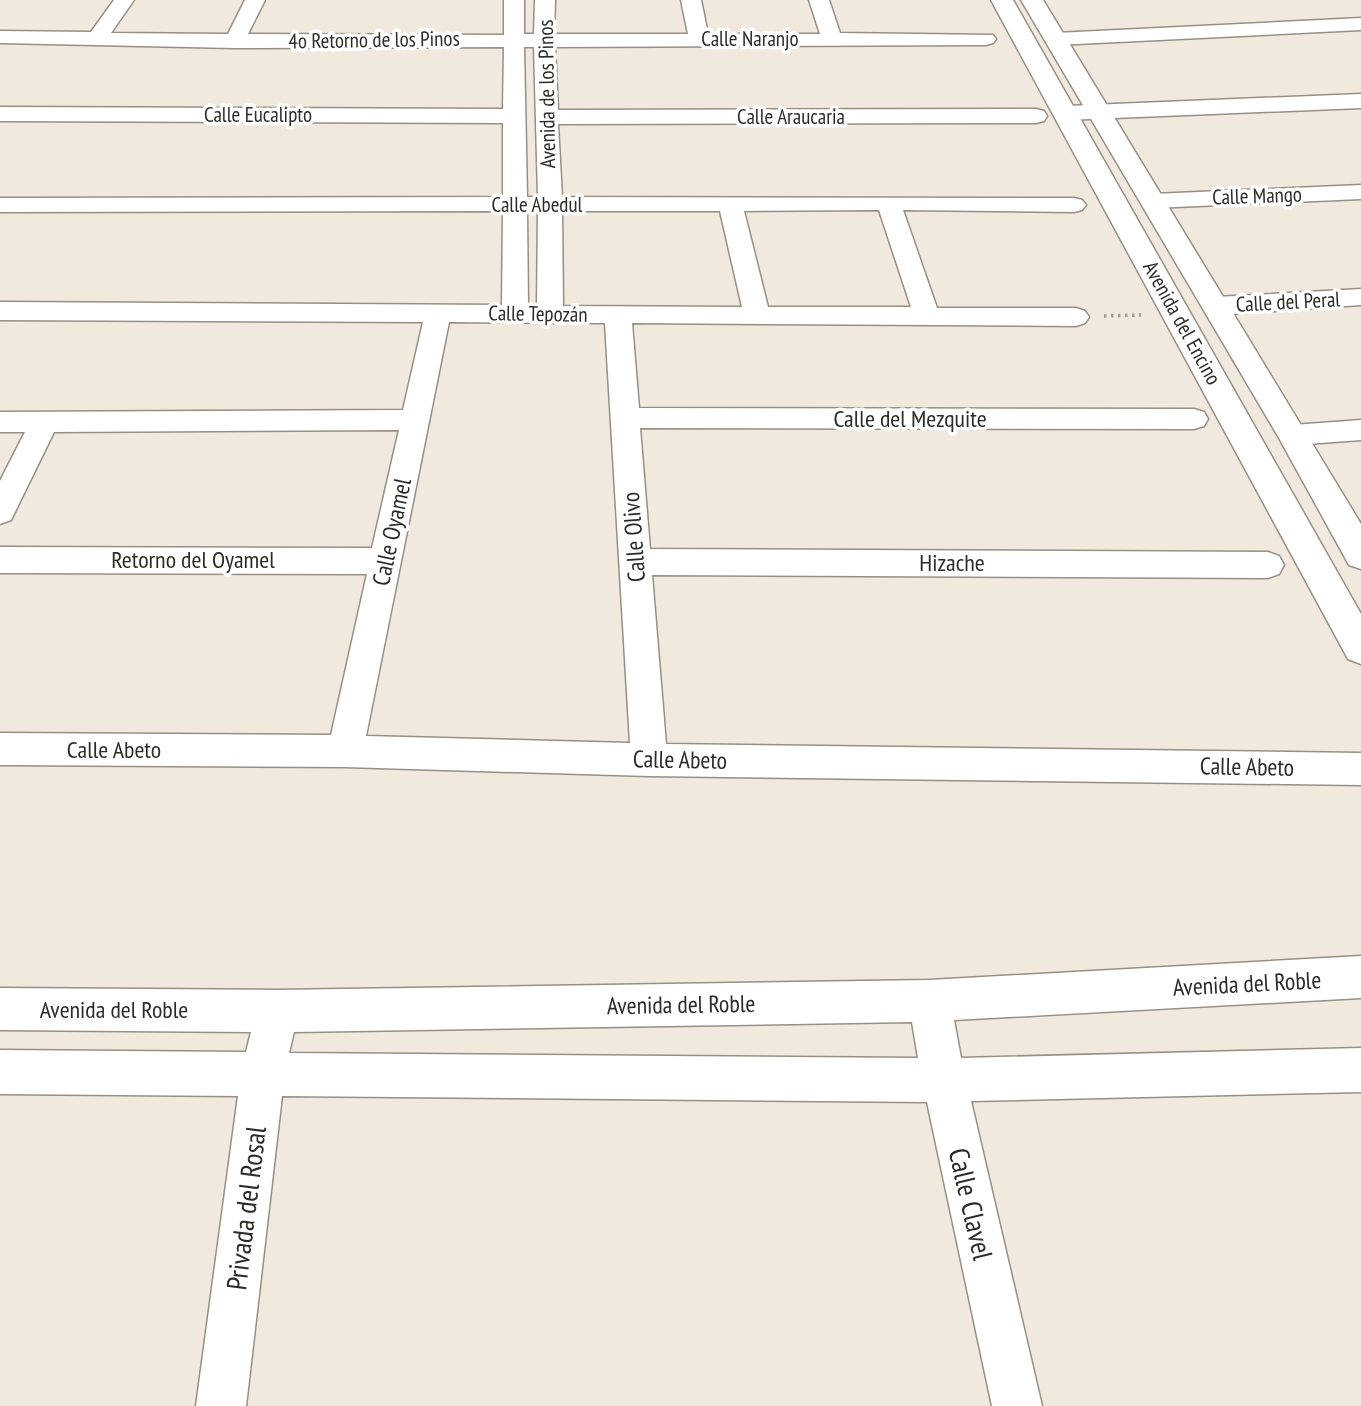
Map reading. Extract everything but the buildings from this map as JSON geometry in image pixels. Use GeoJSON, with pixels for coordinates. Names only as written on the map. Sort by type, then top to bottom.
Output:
{"type":"FeatureCollection","features":[{"type":"Feature","properties":{"kind":"street"},"geometry":{"type":"LineString","coordinates":[[96,39],[124,0]]}},
{"type":"Feature","properties":{"kind":"street"},"geometry":{"type":"LineString","coordinates":[[234,42],[255,0]]}},
{"type":"Feature","properties":{"kind":"street","name":"Avenida de los Pinos"},"geometry":{"type":"LineString","coordinates":[[514,0],[515,314]]}},
{"type":"Feature","properties":{"kind":"street","name":"Avenida de los Pinos"},"geometry":{"type":"LineString","coordinates":[[545,0],[550,314]]}},
{"type":"Feature","properties":{"kind":"street"},"geometry":{"type":"LineString","coordinates":[[691,0],[699,40]]}},
{"type":"Feature","properties":{"kind":"street"},"geometry":{"type":"LineString","coordinates":[[819,0],[832,39]]}},
{"type":"Feature","properties":{"kind":"street","name":"Avenida del Encino"},"geometry":{"type":"LineString","coordinates":[[1002,0],[1361,648]]}},
{"type":"Feature","properties":{"kind":"street","name":"Avenida del Encino"},"geometry":{"type":"LineString","coordinates":[[1032,0],[1293,435],[1361,555]]}},
{"type":"Feature","properties":{"kind":"street"},"geometry":{"type":"LineString","coordinates":[[1278,9],[1293,27]]}},
{"type":"Feature","properties":{"kind":"street"},"geometry":{"type":"LineString","coordinates":[[1056,39],[1361,24]]}},
{"type":"Feature","properties":{"kind":"street","name":"4o Retorno de los Pinos"},"geometry":{"type":"LineString","coordinates":[[0,37],[234,42],[514,39]]}},
{"type":"Feature","properties":{"kind":"street","name":"Calle Naranjo"},"geometry":{"type":"LineString","coordinates":[[514,39],[986,39]]}},
{"type":"Feature","properties":{"kind":"street"},"geometry":{"type":"LineString","coordinates":[[1066,113],[1361,102]]}},
{"type":"Feature","properties":{"kind":"street","name":"Calle Eucalipto"},"geometry":{"type":"LineString","coordinates":[[0,114],[515,116]]}},
{"type":"Feature","properties":{"kind":"street","name":"Calle Araucaria"},"geometry":{"type":"LineString","coordinates":[[546,117],[1036,116]]}},
{"type":"Feature","properties":{"kind":"street","name":"Calle Mango"},"geometry":{"type":"LineString","coordinates":[[1153,201],[1361,192]]}},
{"type":"Feature","properties":{"kind":"street"},"geometry":{"type":"LineString","coordinates":[[889,203],[927,317]]}},
{"type":"Feature","properties":{"kind":"street"},"geometry":{"type":"LineString","coordinates":[[730,204],[757,316]]}},
{"type":"Feature","properties":{"kind":"street","name":"Calle Abedul"},"geometry":{"type":"LineString","coordinates":[[0,205],[1074,205]]}},
{"type":"Feature","properties":{"kind":"street","name":"Calle del Peral"},"geometry":{"type":"LineString","coordinates":[[1216,306],[1361,297]]}},
{"type":"Feature","properties":{"kind":"street","name":"Calle Tepozán"},"geometry":{"type":"LineString","coordinates":[[0,311],[1076,317]]}},
{"type":"Feature","properties":{"kind":"street","name":"Calle Oyamel"},"geometry":{"type":"LineString","coordinates":[[345,751],[438,313]]}},
{"type":"Feature","properties":{"kind":"street","name":"Calle Olivo"},"geometry":{"type":"LineString","coordinates":[[618,314],[649,760]]}},
{"type":"Feature","properties":{"kind":"street","name":"Calle del Mezquite"},"geometry":{"type":"LineString","coordinates":[[626,418],[1194,419]]}},
{"type":"Feature","properties":{"kind":"street"},"geometry":{"type":"LineString","coordinates":[[0,422],[416,420]]}},
{"type":"Feature","properties":{"kind":"street"},"geometry":{"type":"LineString","coordinates":[[0,512],[44,422]]}},
{"type":"Feature","properties":{"kind":"street"},"geometry":{"type":"LineString","coordinates":[[1293,435],[1361,430]]}},
{"type":"Feature","properties":{"kind":"street","name":"Retorno del Oyamel"},"geometry":{"type":"LineString","coordinates":[[0,560],[386,561]]}},
{"type":"Feature","properties":{"kind":"street","name":"Hizache"},"geometry":{"type":"LineString","coordinates":[[636,562],[1268,565]]}},
{"type":"Feature","properties":{"kind":"street","name":"Calle Abeto"},"geometry":{"type":"LineString","coordinates":[[0,749],[345,751],[649,760],[1361,769]]}},
{"type":"Feature","properties":{"kind":"street","name":"Avenida del Roble"},"geometry":{"type":"LineString","coordinates":[[0,1009],[277,1011],[929,1001],[1361,978]]}},
{"type":"Feature","properties":{"kind":"street","name":"Calle Clavel"},"geometry":{"type":"LineString","coordinates":[[929,1001],[944,1080],[1017,1406]]}},
{"type":"Feature","properties":{"kind":"street","name":"Privada del Rosal"},"geometry":{"type":"LineString","coordinates":[[221,1406],[263,1074],[277,1011]]}},
{"type":"Feature","properties":{"kind":"street"},"geometry":{"type":"LineString","coordinates":[[0,1072],[944,1080],[1361,1070]]}},
{"type":"Feature","properties":{"kind":"path"},"geometry":{"type":"LineString","coordinates":[[1076,317],[1177,314]]}}]}
